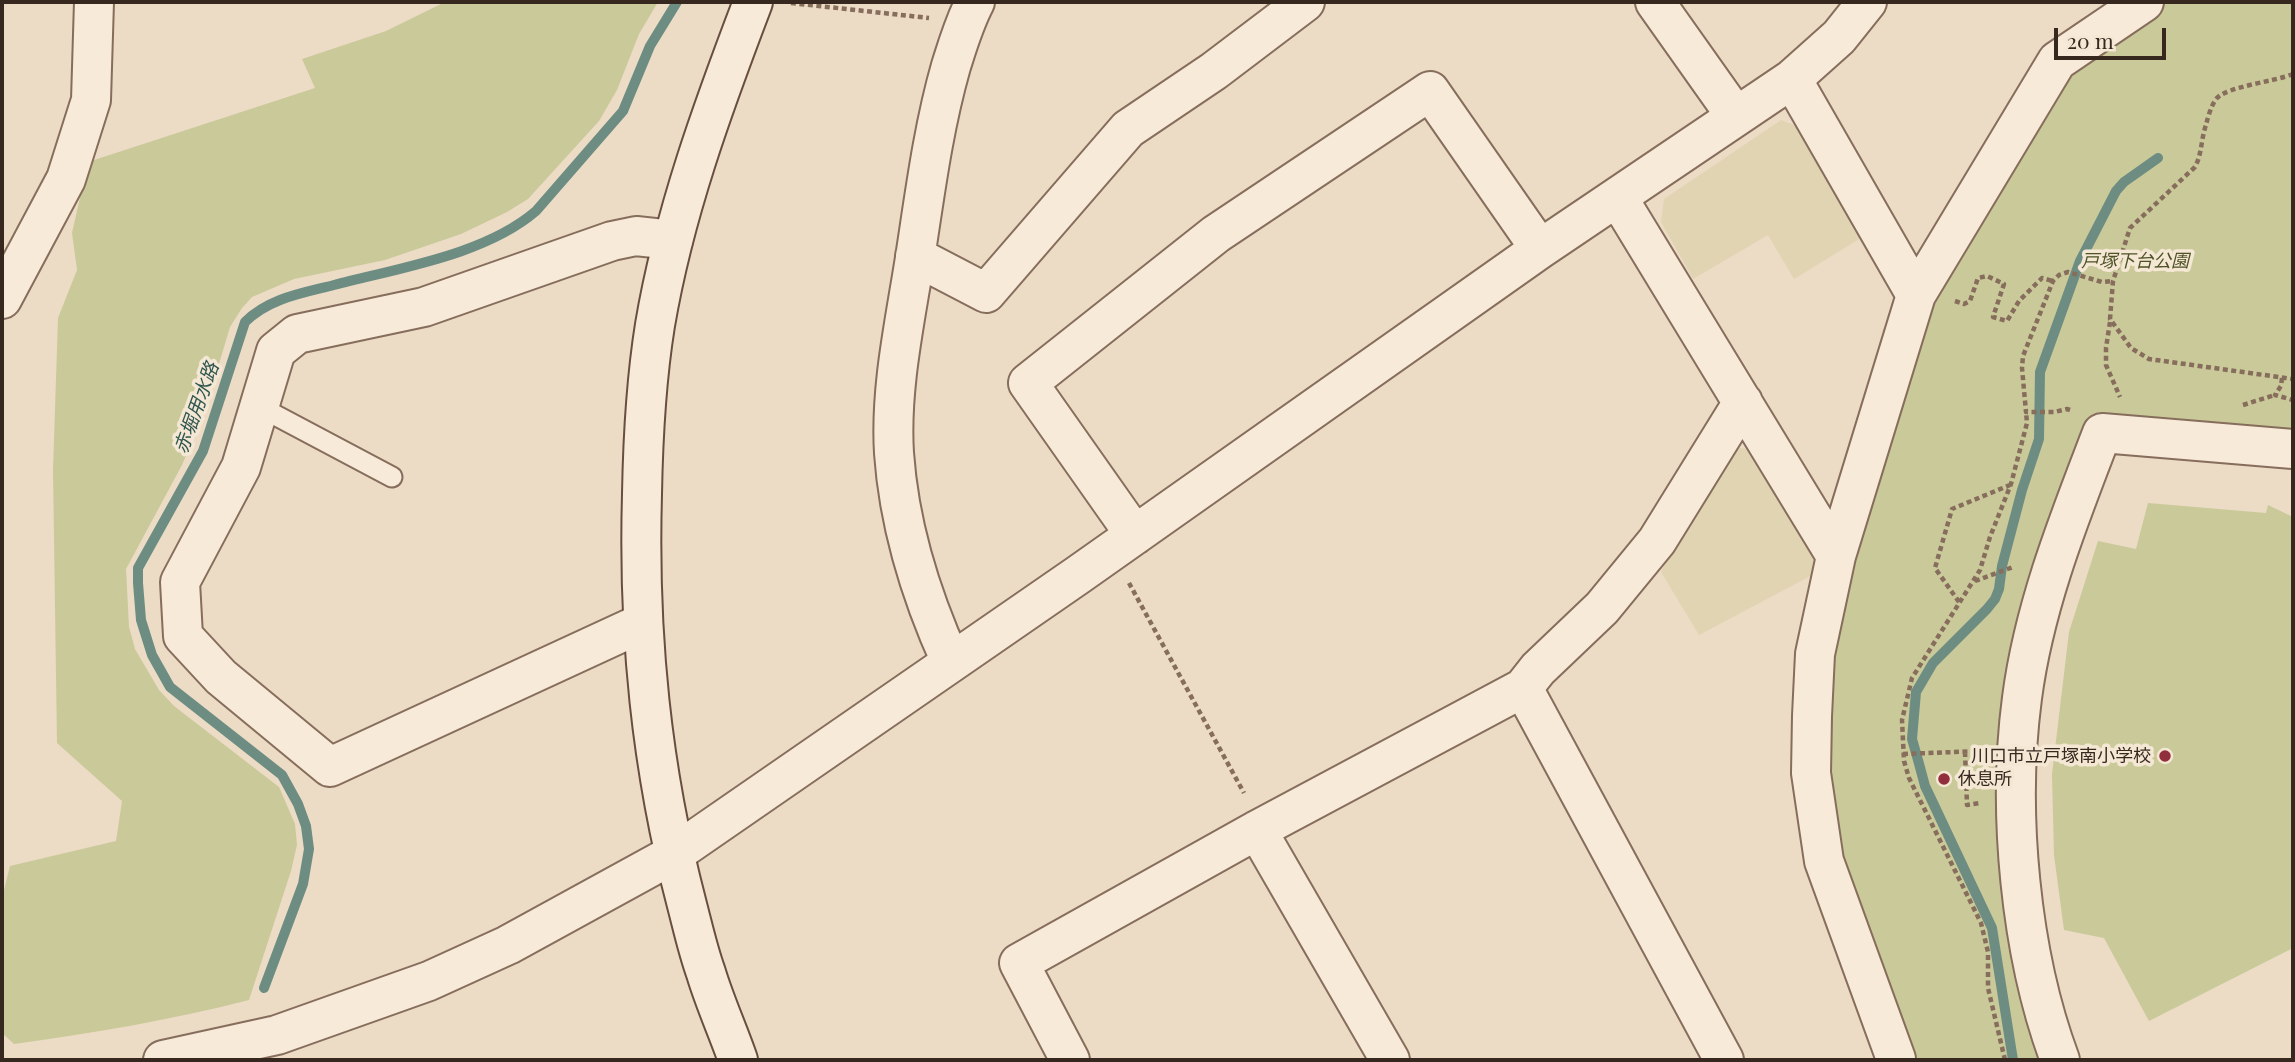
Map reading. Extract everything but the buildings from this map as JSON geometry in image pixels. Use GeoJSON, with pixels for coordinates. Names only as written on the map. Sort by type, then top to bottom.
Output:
{"type":"FeatureCollection","features":[{"type":"Feature","properties":{"kind":"street"},"geometry":{"type":"LineString","coordinates":[[2,299],[66,179],[91,100],[94,2]]}},
{"type":"Feature","properties":{"kind":"street"},"geometry":{"type":"LineString","coordinates":[[738,1060],[705,972],[674,854],[657,773],[642,623],[644,416],[656,324],[673,240],[707,121],[753,2]]}},
{"type":"Feature","properties":{"kind":"street"},"geometry":{"type":"LineString","coordinates":[[915,256],[986,293],[1128,129],[1214,71],[1305,2]]}},
{"type":"Feature","properties":{"kind":"street"},"geometry":{"type":"LineString","coordinates":[[1656,2],[1735,115]]}},
{"type":"Feature","properties":{"kind":"street"},"geometry":{"type":"LineString","coordinates":[[163,1060],[276,1048],[508,945],[674,854],[1135,535],[1540,249],[1618,198],[1735,115],[1793,79],[1839,37],[1867,2]]}},
{"type":"Feature","properties":{"kind":"street"},"geometry":{"type":"LineString","coordinates":[[1894,1060],[1896,1059],[1824,861],[1811,773],[1815,654],[1836,556],[1932,296],[2057,61],[2144,2]]}},
{"type":"Feature","properties":{"kind":"street"},"geometry":{"type":"LineString","coordinates":[[951,662],[916,572],[901,506],[894,452],[895,400],[929,159],[943,96],[970,12]]}},
{"type":"Feature","properties":{"kind":"street"},"geometry":{"type":"LineString","coordinates":[[1793,79],[1932,296]]}},
{"type":"Feature","properties":{"kind":"street"},"geometry":{"type":"LineString","coordinates":[[1135,535],[1028,383],[1216,234],[1430,91],[1540,249]]}},
{"type":"Feature","properties":{"kind":"street"},"geometry":{"type":"LineString","coordinates":[[1618,198],[1836,556]]}},
{"type":"Feature","properties":{"kind":"street"},"geometry":{"type":"LineString","coordinates":[[642,623],[330,766],[221,677],[183,636],[180,582],[241,467],[276,351],[297,334],[424,307],[612,241],[636,236],[673,240]]}},
{"type":"Feature","properties":{"kind":"street"},"geometry":{"type":"LineString","coordinates":[[1070,1060],[1019,963],[1253,816],[1523,688],[1538,669],[1602,608],[1657,541],[1742,402]]}},
{"type":"Feature","properties":{"kind":"street"},"geometry":{"type":"LineString","coordinates":[[2060,1060],[2048,1030],[2027,939],[2016,797],[2022,698],[2039,615],[2063,533],[2102,433],[2293,449]]}},
{"type":"Feature","properties":{"kind":"street"},"geometry":{"type":"LineString","coordinates":[[1523,688],[1724,1060]]}},
{"type":"Feature","properties":{"kind":"street"},"geometry":{"type":"LineString","coordinates":[[1253,816],[1390,1060]]}},
{"type":"Feature","properties":{"kind":"lane"},"geometry":{"type":"LineString","coordinates":[[260,407],[392,477]]}},
{"type":"Feature","properties":{"kind":"path"},"geometry":{"type":"LineString","coordinates":[[789,2],[970,12]]}},
{"type":"Feature","properties":{"kind":"path"},"geometry":{"type":"LineString","coordinates":[[2120,398],[2106,365],[2113,281],[2130,228],[2195,167],[2200,158],[2206,124],[2216,99],[2239,87],[2293,74]]}},
{"type":"Feature","properties":{"kind":"path"},"geometry":{"type":"LineString","coordinates":[[2006,1060],[1988,988],[1988,952],[1981,923],[1909,778],[1903,754],[1902,720],[1912,678],[1975,581],[2011,484],[2027,423],[2028,412],[2021,368],[2023,356],[2053,281],[2068,272],[2102,282],[2113,281]]}},
{"type":"Feature","properties":{"kind":"path"},"geometry":{"type":"LineString","coordinates":[[1932,296],[1964,304],[1970,300],[1978,278],[1987,276],[2004,284],[1993,317],[2007,321],[2019,301],[2042,278],[2053,281]]}},
{"type":"Feature","properties":{"kind":"path"},"geometry":{"type":"LineString","coordinates":[[2110,319],[2131,348],[2149,359],[2293,379]]}},
{"type":"Feature","properties":{"kind":"path"},"geometry":{"type":"LineString","coordinates":[[2275,396],[2282,378]]}},
{"type":"Feature","properties":{"kind":"path"},"geometry":{"type":"LineString","coordinates":[[2233,409],[2275,396],[2293,400]]}},
{"type":"Feature","properties":{"kind":"path"},"geometry":{"type":"LineString","coordinates":[[2028,412],[2070,410]]}},
{"type":"Feature","properties":{"kind":"path"},"geometry":{"type":"LineString","coordinates":[[1959,602],[1935,568],[1952,509],[2011,484]]}},
{"type":"Feature","properties":{"kind":"path"},"geometry":{"type":"LineString","coordinates":[[1975,581],[2014,567]]}},
{"type":"Feature","properties":{"kind":"path"},"geometry":{"type":"LineString","coordinates":[[1128,582],[1253,816]]}},
{"type":"Feature","properties":{"kind":"path"},"geometry":{"type":"LineString","coordinates":[[1903,754],[1919,754]]}},
{"type":"Feature","properties":{"kind":"shaded area"},"geometry":{"type":"Polygon","coordinates":[[[1781,120],[1799,127],[1861,238],[1794,279],[1768,235],[1693,279],[1661,222],[1664,199],[1781,120]]]}},
{"type":"Feature","properties":{"kind":"shaded area"},"geometry":{"type":"Polygon","coordinates":[[[1729,447],[1749,449],[1814,551],[1816,573],[1699,635],[1661,572],[1729,447]]]}},
{"type":"Feature","properties":{"kind":"green space"},"geometry":{"type":"Polygon","coordinates":[[[442,2],[658,2],[639,34],[617,90],[599,121],[528,199],[461,234],[385,260],[294,279],[252,297],[230,327],[204,414],[182,465],[126,569],[129,627],[135,649],[159,690],[174,706],[279,787],[295,824],[297,845],[291,871],[249,1000],[191,1014],[14,1044],[2,1033],[2,898],[10,866],[116,841],[122,801],[57,743],[53,470],[58,318],[77,270],[72,233],[88,162],[315,88],[302,59],[386,31],[442,2]]]}},
{"type":"Feature","properties":{"kind":"green space","name":"戸塚下台公園"},"geometry":{"type":"Polygon","coordinates":[[[2159,2],[2293,2],[2293,434],[2090,418],[2040,556],[2008,691],[2045,1060],[1915,1060],[1835,838],[1828,774],[1826,672],[1927,301],[2065,68],[2159,2]]]}},
{"type":"Feature","properties":{"kind":"green space","name":"川口市立戸塚南小学校"},"geometry":{"type":"Polygon","coordinates":[[[2148,503],[2266,513],[2268,505],[2293,517],[2293,948],[2149,1021],[2104,938],[2064,930],[2054,855],[2052,774],[2069,632],[2098,541],[2136,549],[2148,503]]]}},
{"type":"Feature","properties":{"kind":"waterway","name":"赤堀用水路"},"geometry":{"type":"LineString","coordinates":[[264,988],[303,884],[309,849],[306,826],[298,804],[282,775],[170,687],[152,655],[141,620],[138,568],[203,451],[245,322],[265,307],[287,298],[413,266],[467,249],[492,239],[536,211],[623,111],[650,46],[677,2]]}},
{"type":"Feature","properties":{"kind":"waterway"},"geometry":{"type":"LineString","coordinates":[[2013,1060],[1992,928],[1925,786],[1912,739],[1916,692],[1933,663],[1995,599],[2022,490],[2039,439],[2040,372],[2080,261],[2116,191],[2124,182],[2158,158]]}},
{"type":"Feature","properties":{"kind":"place","name":"川口市立戸塚南小学校"},"geometry":{"type":"Point","coordinates":[2165,756]}},
{"type":"Feature","properties":{"kind":"place","name":"休息所"},"geometry":{"type":"Point","coordinates":[1944,779]}}]}
